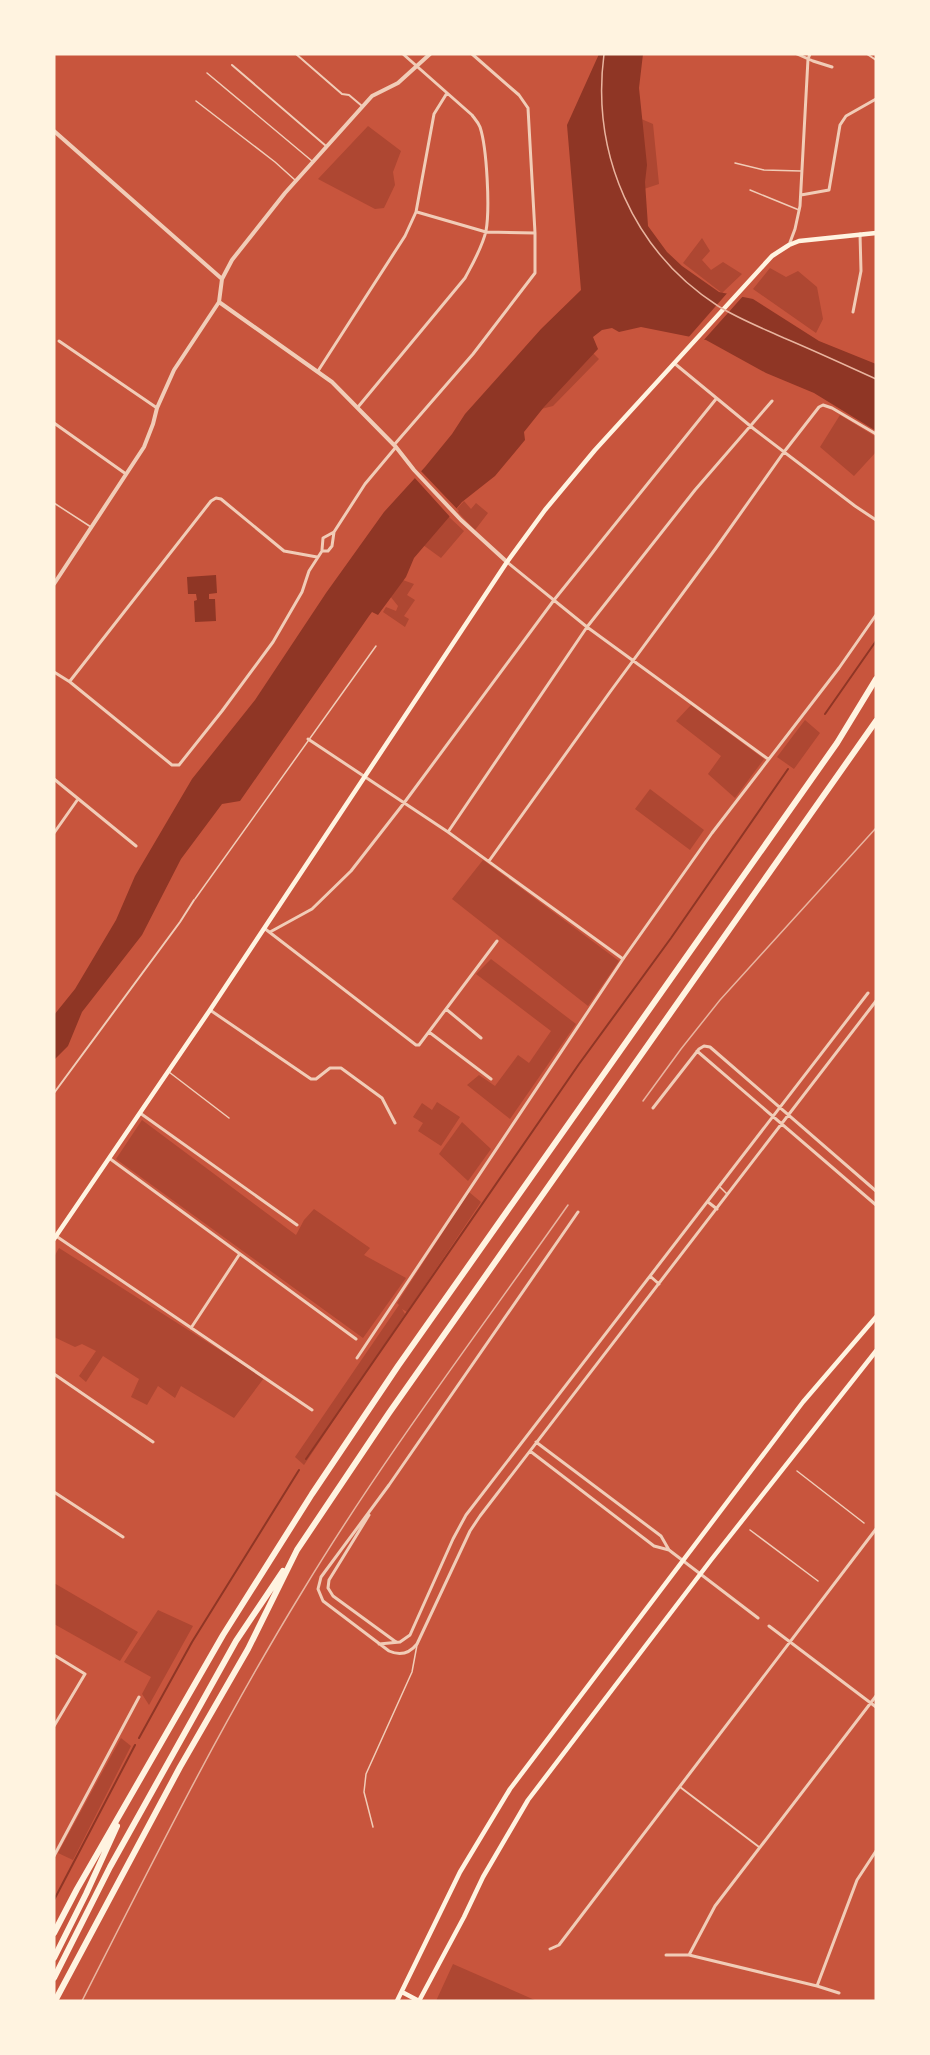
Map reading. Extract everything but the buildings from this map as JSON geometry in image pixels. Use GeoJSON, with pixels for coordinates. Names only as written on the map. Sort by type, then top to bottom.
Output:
{"type":"FeatureCollection","features":[{"type":"Feature","properties":{"kind":"highway"},"geometry":{"type":"LineString","coordinates":[[54,1933],[130,1795],[251,1588],[358,1424],[833,748],[876,678]]}},
{"type":"Feature","properties":{"kind":"highway"},"geometry":{"type":"LineString","coordinates":[[54,1978],[110,1867],[240,1634],[388,1413],[876,721]]}},
{"type":"Feature","properties":{"kind":"highway"},"geometry":{"type":"LineString","coordinates":[[55,2001],[152,1818],[248,1649],[297,1550]]}},
{"type":"Feature","properties":{"kind":"highway"},"geometry":{"type":"LineString","coordinates":[[54,1958],[86,1894],[130,1795]]}},
{"type":"Feature","properties":{"kind":"main road"},"geometry":{"type":"LineString","coordinates":[[56,1234],[210,1010],[507,562],[572,476],[772,256],[799,241],[876,233]]}},
{"type":"Feature","properties":{"kind":"main road"},"geometry":{"type":"LineString","coordinates":[[397,2001],[460,1872],[510,1789],[803,1402],[876,1317]]}},
{"type":"Feature","properties":{"kind":"main road"},"geometry":{"type":"LineString","coordinates":[[402,1992],[419,2001],[483,1877],[528,1800],[700,1574],[876,1351]]}},
{"type":"Feature","properties":{"kind":"street"},"geometry":{"type":"LineString","coordinates":[[296,54],[342,94],[349,94],[363,106]]}},
{"type":"Feature","properties":{"kind":"street"},"geometry":{"type":"LineString","coordinates":[[358,407],[465,278],[476,259],[486,232],[488,218],[485,146],[479,124],[403,54]]}},
{"type":"Feature","properties":{"kind":"street"},"geometry":{"type":"LineString","coordinates":[[54,584],[144,447],[157,408],[174,370],[219,303],[222,279],[232,260],[312,162],[372,96],[398,82],[430,54]]}},
{"type":"Feature","properties":{"kind":"street"},"geometry":{"type":"LineString","coordinates":[[322,551],[332,546],[334,532],[365,484],[473,354],[535,273],[528,108],[519,95],[472,54]]}},
{"type":"Feature","properties":{"kind":"street"},"geometry":{"type":"LineString","coordinates":[[797,54],[832,67]]}},
{"type":"Feature","properties":{"kind":"street"},"geometry":{"type":"LineString","coordinates":[[789,245],[795,229],[801,195],[810,54]]}},
{"type":"Feature","properties":{"kind":"street"},"geometry":{"type":"LineString","coordinates":[[867,54],[876,60]]}},
{"type":"Feature","properties":{"kind":"street"},"geometry":{"type":"LineString","coordinates":[[232,65],[326,146]]}},
{"type":"Feature","properties":{"kind":"street"},"geometry":{"type":"LineString","coordinates":[[318,371],[405,236],[416,212],[434,114],[447,93]]}},
{"type":"Feature","properties":{"kind":"street"},"geometry":{"type":"LineString","coordinates":[[801,195],[829,190],[840,125],[846,116],[876,99]]}},
{"type":"Feature","properties":{"kind":"street"},"geometry":{"type":"LineString","coordinates":[[54,131],[222,279]]}},
{"type":"Feature","properties":{"kind":"street"},"geometry":{"type":"LineString","coordinates":[[416,212],[486,232],[535,233]]}},
{"type":"Feature","properties":{"kind":"street"},"geometry":{"type":"LineString","coordinates":[[853,312],[861,271],[861,234]]}},
{"type":"Feature","properties":{"kind":"street"},"geometry":{"type":"LineString","coordinates":[[219,303],[318,371],[358,407],[462,520],[507,562],[587,627],[768,759]]}},
{"type":"Feature","properties":{"kind":"street"},"geometry":{"type":"LineString","coordinates":[[59,341],[157,408]]}},
{"type":"Feature","properties":{"kind":"street"},"geometry":{"type":"LineString","coordinates":[[674,363],[750,426],[876,520]]}},
{"type":"Feature","properties":{"kind":"street"},"geometry":{"type":"LineString","coordinates":[[270,932],[312,909],[345,877],[404,803],[554,600],[716,399]]}},
{"type":"Feature","properties":{"kind":"street"},"geometry":{"type":"LineString","coordinates":[[448,832],[587,627],[701,483],[771,401]]}},
{"type":"Feature","properties":{"kind":"street"},"geometry":{"type":"LineString","coordinates":[[489,861],[784,452],[819,408],[823,405],[832,408],[876,434]]}},
{"type":"Feature","properties":{"kind":"street"},"geometry":{"type":"LineString","coordinates":[[54,423],[127,474]]}},
{"type":"Feature","properties":{"kind":"street"},"geometry":{"type":"LineString","coordinates":[[70,682],[211,501],[216,498],[221,499],[284,551],[317,557]]}},
{"type":"Feature","properties":{"kind":"street"},"geometry":{"type":"LineString","coordinates":[[54,672],[70,682],[172,765],[178,765],[222,711],[273,642],[305,585],[309,571],[322,551],[323,538],[334,532]]}},
{"type":"Feature","properties":{"kind":"street"},"geometry":{"type":"LineString","coordinates":[[357,1358],[623,959],[712,832],[839,668],[876,615]]}},
{"type":"Feature","properties":{"kind":"street"},"geometry":{"type":"LineString","coordinates":[[308,739],[448,832],[623,959]]}},
{"type":"Feature","properties":{"kind":"street"},"geometry":{"type":"LineString","coordinates":[[54,779],[136,846]]}},
{"type":"Feature","properties":{"kind":"street"},"geometry":{"type":"LineString","coordinates":[[54,833],[78,799]]}},
{"type":"Feature","properties":{"kind":"street"},"geometry":{"type":"LineString","coordinates":[[54,1093],[194,900]]}},
{"type":"Feature","properties":{"kind":"street"},"geometry":{"type":"LineString","coordinates":[[264,928],[416,1045],[419,1045],[497,941]]}},
{"type":"Feature","properties":{"kind":"street"},"geometry":{"type":"LineString","coordinates":[[378,1644],[398,1643],[405,1640],[412,1632],[466,1515],[868,993]]}},
{"type":"Feature","properties":{"kind":"street"},"geometry":{"type":"LineString","coordinates":[[578,1212],[320,1580],[318,1589],[323,1601],[393,1653],[411,1651],[417,1644],[475,1523],[876,1001]]}},
{"type":"Feature","properties":{"kind":"street"},"geometry":{"type":"LineString","coordinates":[[210,1010],[311,1079],[316,1079],[330,1068],[341,1068],[382,1098],[395,1123]]}},
{"type":"Feature","properties":{"kind":"street"},"geometry":{"type":"LineString","coordinates":[[446,1010],[481,1038]]}},
{"type":"Feature","properties":{"kind":"street"},"geometry":{"type":"LineString","coordinates":[[429,1032],[491,1079]]}},
{"type":"Feature","properties":{"kind":"street"},"geometry":{"type":"LineString","coordinates":[[653,1108],[697,1051],[701,1047],[711,1047],[876,1191]]}},
{"type":"Feature","properties":{"kind":"street"},"geometry":{"type":"LineString","coordinates":[[697,1051],[876,1205]]}},
{"type":"Feature","properties":{"kind":"street"},"geometry":{"type":"LineString","coordinates":[[140,1113],[297,1225]]}},
{"type":"Feature","properties":{"kind":"street"},"geometry":{"type":"LineString","coordinates":[[109,1158],[356,1339]]}},
{"type":"Feature","properties":{"kind":"street"},"geometry":{"type":"LineString","coordinates":[[708,1202],[717,1209]]}},
{"type":"Feature","properties":{"kind":"street"},"geometry":{"type":"LineString","coordinates":[[56,1234],[312,1410]]}},
{"type":"Feature","properties":{"kind":"street"},"geometry":{"type":"LineString","coordinates":[[191,1328],[239,1255]]}},
{"type":"Feature","properties":{"kind":"street"},"geometry":{"type":"LineString","coordinates":[[650,1276],[659,1284]]}},
{"type":"Feature","properties":{"kind":"street"},"geometry":{"type":"LineString","coordinates":[[54,1374],[153,1442]]}},
{"type":"Feature","properties":{"kind":"street"},"geometry":{"type":"LineString","coordinates":[[537,1442],[661,1536],[669,1550]]}},
{"type":"Feature","properties":{"kind":"street"},"geometry":{"type":"LineString","coordinates":[[530,1451],[654,1546],[669,1550],[758,1618]]}},
{"type":"Feature","properties":{"kind":"street"},"geometry":{"type":"LineString","coordinates":[[54,1492],[123,1537]]}},
{"type":"Feature","properties":{"kind":"street"},"geometry":{"type":"LineString","coordinates":[[378,1500],[330,1577],[327,1586],[333,1596],[389,1639],[398,1643]]}},
{"type":"Feature","properties":{"kind":"street"},"geometry":{"type":"LineString","coordinates":[[550,1949],[559,1945],[876,1528]]}},
{"type":"Feature","properties":{"kind":"street"},"geometry":{"type":"LineString","coordinates":[[769,1626],[876,1707]]}},
{"type":"Feature","properties":{"kind":"street"},"geometry":{"type":"LineString","coordinates":[[54,1655],[85,1674],[54,1726]]}},
{"type":"Feature","properties":{"kind":"street"},"geometry":{"type":"LineString","coordinates":[[689,1955],[715,1906],[876,1696]]}},
{"type":"Feature","properties":{"kind":"street"},"geometry":{"type":"LineString","coordinates":[[54,1856],[139,1697]]}},
{"type":"Feature","properties":{"kind":"street"},"geometry":{"type":"LineString","coordinates":[[680,1787],[759,1847]]}},
{"type":"Feature","properties":{"kind":"street"},"geometry":{"type":"LineString","coordinates":[[818,1986],[857,1881],[876,1851]]}},
{"type":"Feature","properties":{"kind":"street"},"geometry":{"type":"LineString","coordinates":[[666,1955],[689,1955],[839,1993]]}},
{"type":"Feature","properties":{"kind":"lane"},"geometry":{"type":"LineString","coordinates":[[207,72],[312,162]]}},
{"type":"Feature","properties":{"kind":"lane"},"geometry":{"type":"LineString","coordinates":[[196,101],[296,181]]}},
{"type":"Feature","properties":{"kind":"lane"},"geometry":{"type":"LineString","coordinates":[[735,163],[764,170],[802,171]]}},
{"type":"Feature","properties":{"kind":"lane"},"geometry":{"type":"LineString","coordinates":[[750,190],[799,210]]}},
{"type":"Feature","properties":{"kind":"lane"},"geometry":{"type":"LineString","coordinates":[[54,503],[92,527]]}},
{"type":"Feature","properties":{"kind":"lane"},"geometry":{"type":"LineString","coordinates":[[194,900],[376,646]]}},
{"type":"Feature","properties":{"kind":"lane"},"geometry":{"type":"LineString","coordinates":[[168,1071],[229,1118]]}},
{"type":"Feature","properties":{"kind":"lane"},"geometry":{"type":"LineString","coordinates":[[719,1187],[728,1194]]}},
{"type":"Feature","properties":{"kind":"lane"},"geometry":{"type":"LineString","coordinates":[[797,1471],[864,1523]]}},
{"type":"Feature","properties":{"kind":"lane"},"geometry":{"type":"LineString","coordinates":[[750,1530],[818,1581]]}},
{"type":"Feature","properties":{"kind":"lane"},"geometry":{"type":"LineString","coordinates":[[373,1827],[364,1792],[366,1774],[412,1672],[417,1644]]}},
{"type":"Feature","properties":{"kind":"shaded area"},"geometry":{"type":"Polygon","coordinates":[[[599,54],[643,54],[639,88],[647,165],[645,182],[648,226],[667,252],[682,266],[719,292],[753,299],[819,341],[876,364],[876,431],[814,393],[766,373],[706,340],[641,327],[619,332],[612,328],[602,330],[593,337],[598,349],[544,407],[524,432],[525,440],[495,476],[462,502],[414,558],[406,577],[378,615],[372,612],[240,801],[222,804],[181,859],[142,935],[82,1012],[68,1046],[54,1060],[54,1015],[75,989],[116,920],[135,876],[192,779],[255,700],[326,593],[384,512],[425,467],[465,414],[541,329],[581,290],[567,125],[599,54]]]}},
{"type":"Feature","properties":{"kind":"shaded area"},"geometry":{"type":"Polygon","coordinates":[[[639,118],[653,124],[659,184],[644,189],[639,118]]]}},
{"type":"Feature","properties":{"kind":"shaded area"},"geometry":{"type":"Polygon","coordinates":[[[368,126],[401,151],[393,172],[395,185],[384,208],[375,209],[318,179],[368,126]]]}},
{"type":"Feature","properties":{"kind":"shaded area"},"geometry":{"type":"Polygon","coordinates":[[[702,238],[710,251],[702,260],[711,270],[723,262],[742,274],[722,293],[683,263],[702,238]]]}},
{"type":"Feature","properties":{"kind":"shaded area"},"geometry":{"type":"Polygon","coordinates":[[[770,268],[786,277],[798,271],[817,287],[823,319],[816,333],[753,289],[770,268]]]}},
{"type":"Feature","properties":{"kind":"shaded area"},"geometry":{"type":"Polygon","coordinates":[[[587,347],[599,359],[553,406],[541,409],[587,347]]]}},
{"type":"Feature","properties":{"kind":"shaded area"},"geometry":{"type":"Polygon","coordinates":[[[840,415],[876,437],[876,452],[854,476],[820,447],[840,415]]]}},
{"type":"Feature","properties":{"kind":"shaded area"},"geometry":{"type":"Polygon","coordinates":[[[464,501],[471,509],[476,503],[488,513],[475,530],[456,510],[464,501]]]}},
{"type":"Feature","properties":{"kind":"shaded area"},"geometry":{"type":"Polygon","coordinates":[[[448,516],[464,531],[441,558],[419,542],[448,516]]]}},
{"type":"Feature","properties":{"kind":"shaded area"},"geometry":{"type":"Polygon","coordinates":[[[216,575],[217,593],[209,594],[209,599],[215,599],[216,621],[195,622],[196,594],[188,594],[187,577],[216,575]]]}},
{"type":"Feature","properties":{"kind":"shaded area"},"geometry":{"type":"Polygon","coordinates":[[[400,579],[414,584],[407,595],[415,600],[404,616],[409,619],[405,627],[383,612],[386,607],[396,611],[398,606],[390,596],[400,579]]]}},
{"type":"Feature","properties":{"kind":"shaded area"},"geometry":{"type":"Polygon","coordinates":[[[691,705],[764,759],[735,798],[708,774],[721,756],[676,721],[691,705]]]}},
{"type":"Feature","properties":{"kind":"shaded area"},"geometry":{"type":"Polygon","coordinates":[[[805,720],[820,733],[794,769],[777,757],[805,720]]]}},
{"type":"Feature","properties":{"kind":"shaded area"},"geometry":{"type":"Polygon","coordinates":[[[650,789],[704,830],[690,850],[635,809],[650,789]]]}},
{"type":"Feature","properties":{"kind":"shaded area"},"geometry":{"type":"Polygon","coordinates":[[[483,860],[619,961],[588,1006],[452,899],[483,860]]]}},
{"type":"Feature","properties":{"kind":"shaded area"},"geometry":{"type":"Polygon","coordinates":[[[491,959],[576,1024],[510,1119],[467,1085],[479,1075],[495,1086],[518,1055],[529,1063],[551,1031],[476,974],[491,959]]]}},
{"type":"Feature","properties":{"kind":"shaded area"},"geometry":{"type":"Polygon","coordinates":[[[437,1102],[460,1117],[441,1146],[418,1131],[423,1123],[413,1117],[422,1103],[432,1110],[437,1102]]]}},
{"type":"Feature","properties":{"kind":"shaded area"},"geometry":{"type":"Polygon","coordinates":[[[142,1120],[296,1235],[304,1220],[314,1209],[370,1248],[364,1255],[406,1278],[363,1338],[116,1159],[142,1120]]]}},
{"type":"Feature","properties":{"kind":"shaded area"},"geometry":{"type":"Polygon","coordinates":[[[462,1122],[491,1149],[468,1181],[439,1154],[462,1122]]]}},
{"type":"Feature","properties":{"kind":"shaded area"},"geometry":{"type":"Polygon","coordinates":[[[469,1192],[481,1202],[407,1312],[402,1309],[405,1314],[304,1465],[295,1457],[399,1305],[397,1303],[469,1192]]]}},
{"type":"Feature","properties":{"kind":"shaded area"},"geometry":{"type":"Polygon","coordinates":[[[59,1248],[264,1378],[234,1418],[181,1386],[175,1398],[158,1386],[147,1405],[131,1397],[139,1379],[103,1356],[86,1382],[79,1376],[96,1351],[82,1344],[75,1347],[54,1337],[54,1257],[59,1248]]]}},
{"type":"Feature","properties":{"kind":"shaded area"},"geometry":{"type":"Polygon","coordinates":[[[54,1583],[138,1632],[120,1661],[54,1624],[54,1583]]]}},
{"type":"Feature","properties":{"kind":"shaded area"},"geometry":{"type":"Polygon","coordinates":[[[158,1610],[193,1626],[149,1705],[142,1694],[151,1677],[124,1662],[158,1610]]]}},
{"type":"Feature","properties":{"kind":"shaded area"},"geometry":{"type":"Polygon","coordinates":[[[121,1738],[131,1746],[73,1860],[58,1853],[121,1738]]]}},
{"type":"Feature","properties":{"kind":"shaded area"},"geometry":{"type":"Polygon","coordinates":[[[453,1964],[537,2001],[436,2001],[453,1964]]]}},
{"type":"Feature","properties":{"kind":"pier"},"geometry":{"type":"Polygon","coordinates":[[[729,291],[744,295],[702,342],[687,339],[729,291]]]}},
{"type":"Feature","properties":{"kind":"pier"},"geometry":{"type":"Polygon","coordinates":[[[419,469],[459,511],[452,519],[413,476],[419,469]]]}},
{"type":"Feature","properties":{"kind":"waterway"},"geometry":{"type":"LineString","coordinates":[[825,714],[876,641]]}},
{"type":"Feature","properties":{"kind":"waterway"},"geometry":{"type":"LineString","coordinates":[[306,1459],[579,1064],[671,938],[788,769]]}},
{"type":"Feature","properties":{"kind":"waterway"},"geometry":{"type":"LineString","coordinates":[[139,1738],[192,1642],[299,1470]]}},
{"type":"Feature","properties":{"kind":"waterway"},"geometry":{"type":"LineString","coordinates":[[54,1900],[135,1745]]}},
{"type":"Feature","properties":{"kind":"tram line"},"geometry":{"type":"LineString","coordinates":[[604,54],[602,91],[604,128],[612,163],[624,197],[641,228],[662,257],[688,283],[726,311],[876,379]]}},
{"type":"Feature","properties":{"kind":"tram line"},"geometry":{"type":"LineString","coordinates":[[643,1101],[720,1000],[876,828]]}},
{"type":"Feature","properties":{"kind":"tram line"},"geometry":{"type":"LineString","coordinates":[[82,2001],[215,1743],[302,1592],[398,1444],[568,1205]]}}]}
